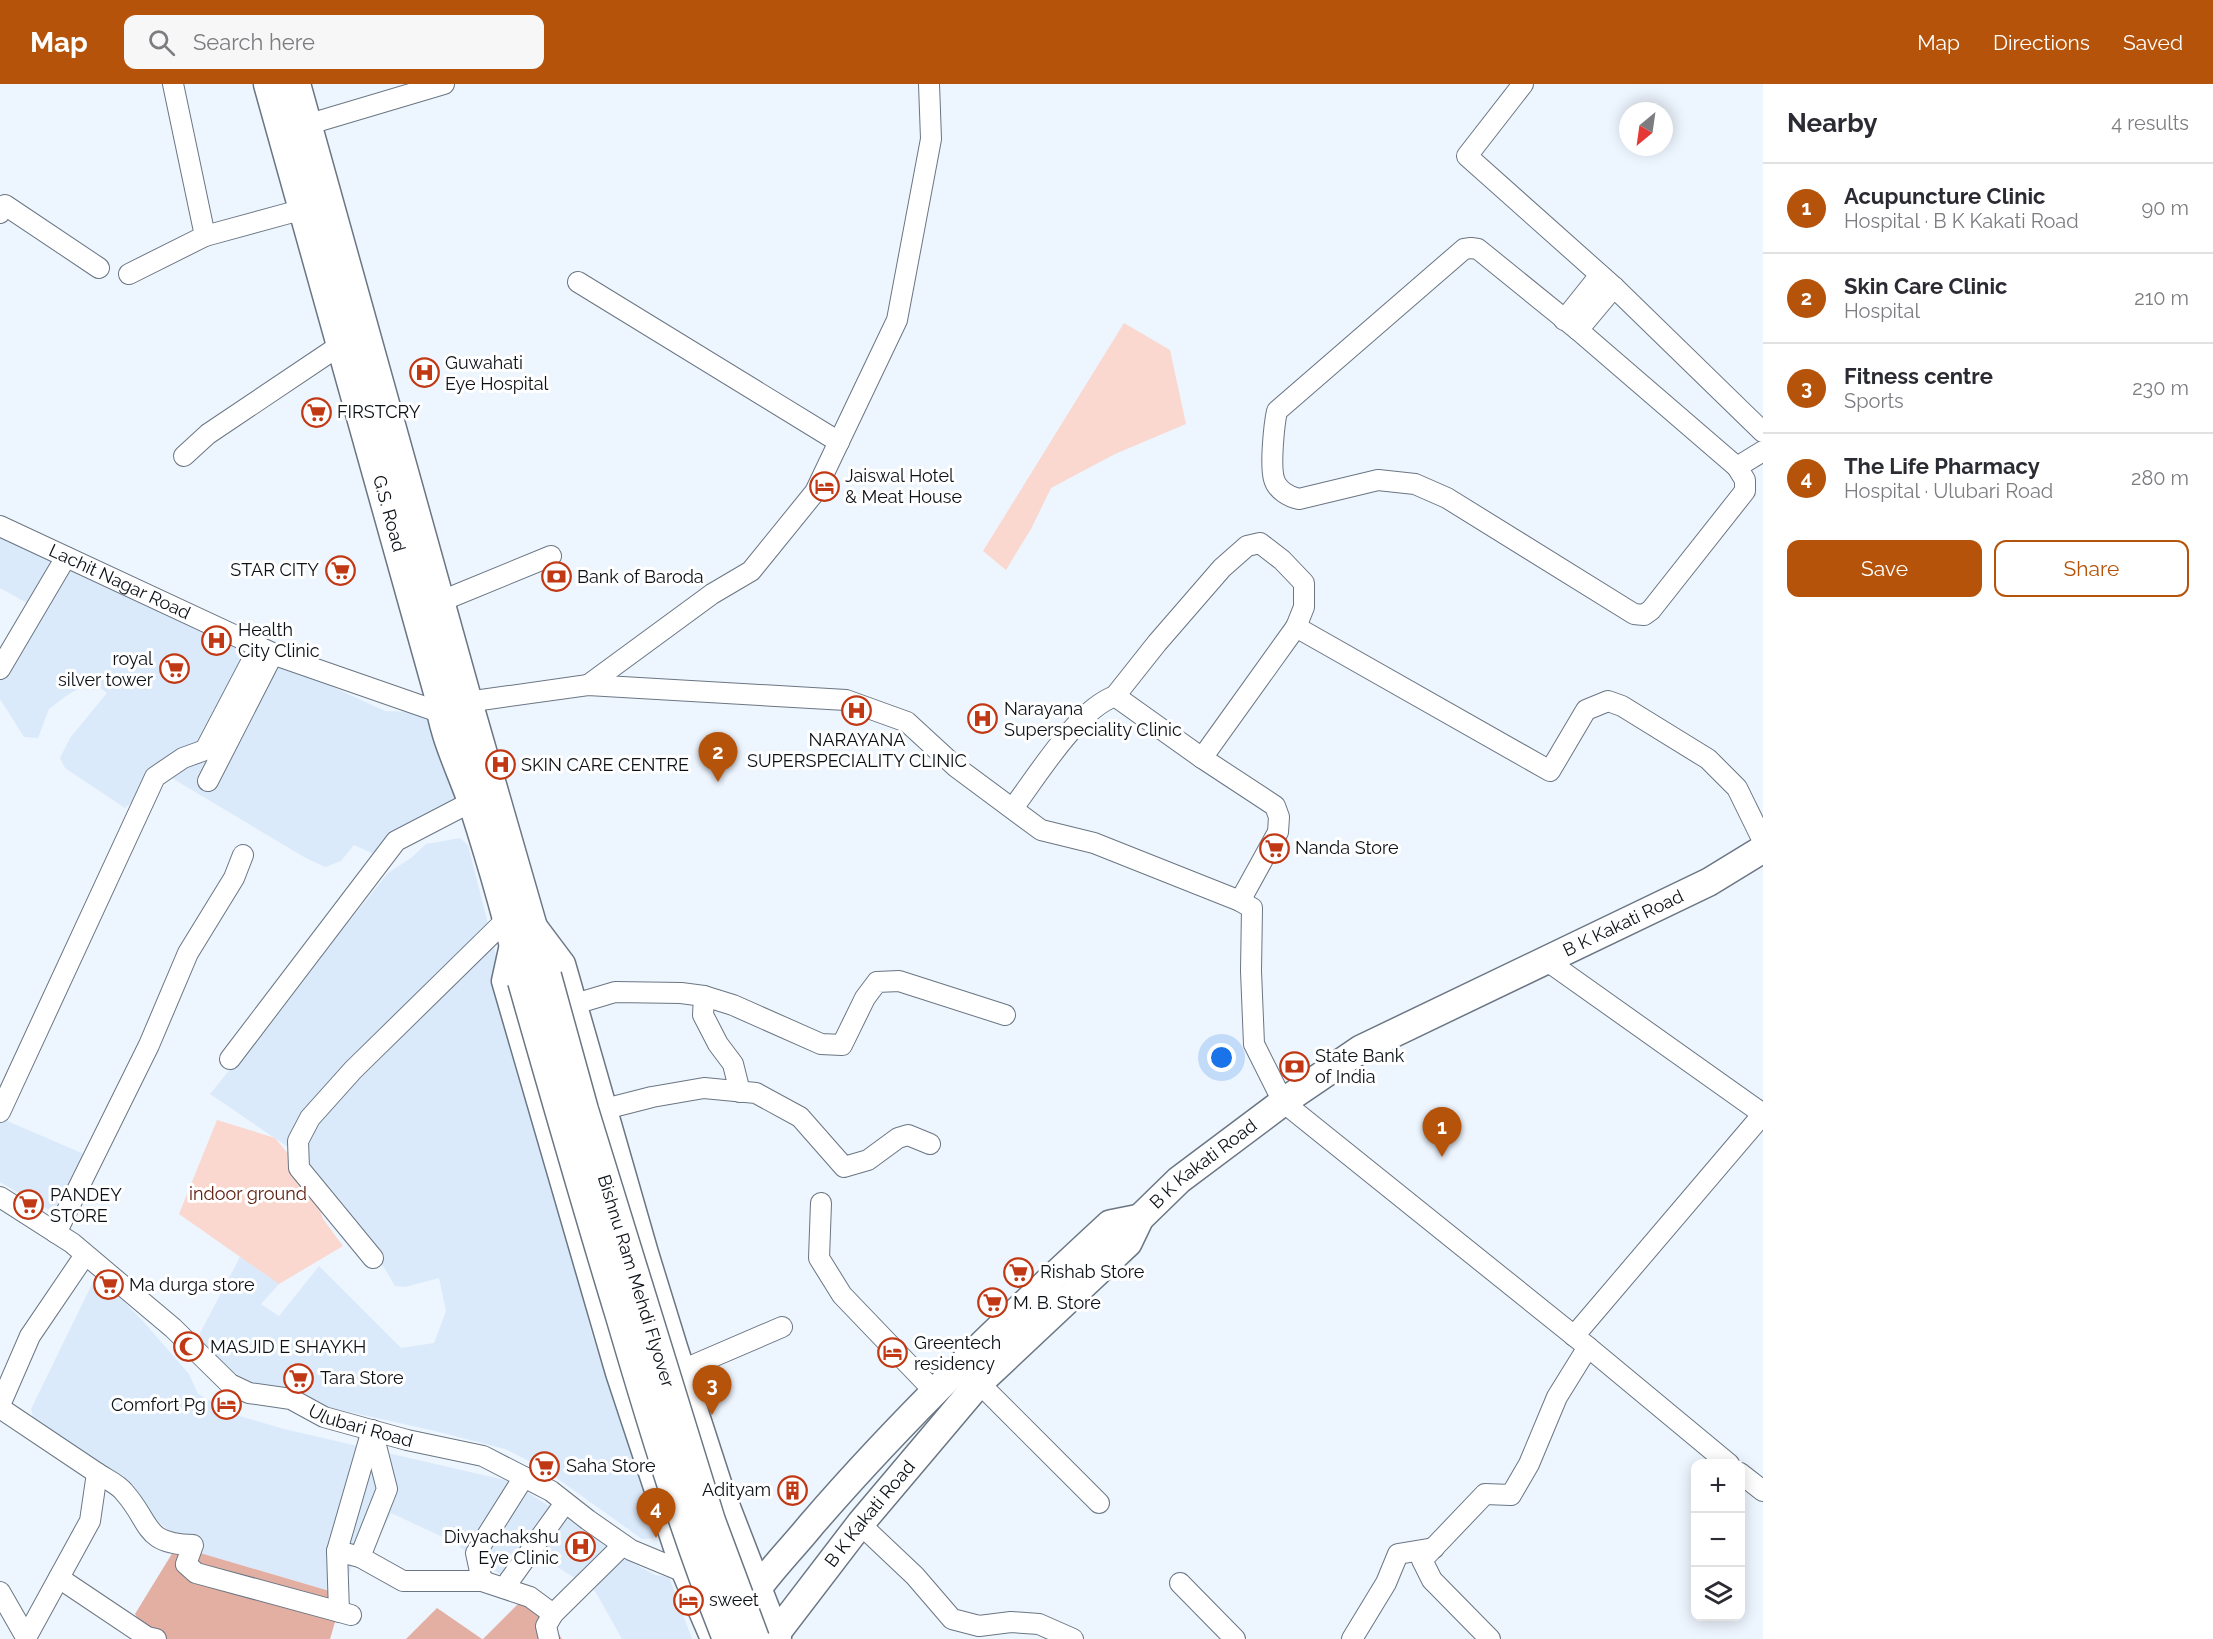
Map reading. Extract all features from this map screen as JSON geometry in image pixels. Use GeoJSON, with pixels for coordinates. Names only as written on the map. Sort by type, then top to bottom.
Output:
{"type":"FeatureCollection","features":[{"type":"Feature","properties":{"kind":"main road","name":"G.S. Road"},"geometry":{"type":"LineString","coordinates":[[269,84],[440,696],[454,708],[517,926]]}},
{"type":"Feature","properties":{"kind":"main road","name":"G.S. Road"},"geometry":{"type":"LineString","coordinates":[[295,84],[439,602],[454,708],[473,801],[517,926]]}},
{"type":"Feature","properties":{"kind":"main road","name":"B K Kakati Road"},"geometry":{"type":"LineString","coordinates":[[771,1637],[860,1524],[980,1383],[1128,1243],[1140,1218],[1179,1180],[1283,1102],[1360,1049],[1709,882],[1763,849]]}},
{"type":"Feature","properties":{"kind":"main road","name":"Bishnu Ram Mehdi Flyover"},"geometry":{"type":"LineString","coordinates":[[517,926],[583,1110],[706,1509],[771,1637]]}},
{"type":"Feature","properties":{"kind":"main road","name":"Bishnu Ram Mehdi Flyover"},"geometry":{"type":"LineString","coordinates":[[534,978],[571,1149],[668,1472],[729,1639]]}},
{"type":"Feature","properties":{"kind":"main road"},"geometry":{"type":"LineString","coordinates":[[729,1639],[740,1614],[760,1586],[863,1464],[962,1362],[1110,1224],[1140,1218]]}},
{"type":"Feature","properties":{"kind":"street"},"geometry":{"type":"LineString","coordinates":[[173,84],[205,236]]}},
{"type":"Feature","properties":{"kind":"street"},"geometry":{"type":"LineString","coordinates":[[306,125],[444,84]]}},
{"type":"Feature","properties":{"kind":"street"},"geometry":{"type":"LineString","coordinates":[[588,684],[712,594],[751,571],[815,492],[897,320],[930,139],[929,84]]}},
{"type":"Feature","properties":{"kind":"street"},"geometry":{"type":"LineString","coordinates":[[1523,84],[1467,156],[1607,281],[1763,432]]}},
{"type":"Feature","properties":{"kind":"street"},"geometry":{"type":"LineString","coordinates":[[0,213],[5,205],[99,268]]}},
{"type":"Feature","properties":{"kind":"street"},"geometry":{"type":"LineString","coordinates":[[129,274],[205,236],[304,209]]}},
{"type":"Feature","properties":{"kind":"street"},"geometry":{"type":"LineString","coordinates":[[1464,249],[1478,249],[1571,325],[1740,472],[1745,480],[1745,491],[1651,610],[1644,615],[1634,614],[1447,498],[1415,484],[1378,480],[1299,499],[1283,491],[1274,479],[1273,428],[1277,411],[1464,249]]}},
{"type":"Feature","properties":{"kind":"street"},"geometry":{"type":"LineString","coordinates":[[1571,325],[1607,281]]}},
{"type":"Feature","properties":{"kind":"street"},"geometry":{"type":"LineString","coordinates":[[578,282],[839,442]]}},
{"type":"Feature","properties":{"kind":"street"},"geometry":{"type":"LineString","coordinates":[[184,456],[208,434],[342,344]]}},
{"type":"Feature","properties":{"kind":"street"},"geometry":{"type":"LineString","coordinates":[[1740,472],[1763,451]]}},
{"type":"Feature","properties":{"kind":"street"},"geometry":{"type":"LineString","coordinates":[[1740,472],[1763,466]]}},
{"type":"Feature","properties":{"kind":"street","name":"Lachit Nagar Road"},"geometry":{"type":"LineString","coordinates":[[0,526],[266,651],[454,708]]}},
{"type":"Feature","properties":{"kind":"street"},"geometry":{"type":"LineString","coordinates":[[1013,808],[1081,718],[1102,700],[1115,696],[1222,568],[1247,546],[1260,543],[1282,560],[1304,583],[1304,607],[1296,627],[1202,758]]}},
{"type":"Feature","properties":{"kind":"street"},"geometry":{"type":"LineString","coordinates":[[439,602],[551,556]]}},
{"type":"Feature","properties":{"kind":"street"},"geometry":{"type":"LineString","coordinates":[[0,669],[66,557]]}},
{"type":"Feature","properties":{"kind":"street"},"geometry":{"type":"LineString","coordinates":[[1296,627],[1550,771],[1586,710],[1608,701],[1622,706],[1708,759],[1737,788],[1763,841]]}},
{"type":"Feature","properties":{"kind":"street"},"geometry":{"type":"LineString","coordinates":[[208,781],[266,651]]}},
{"type":"Feature","properties":{"kind":"street"},"geometry":{"type":"LineString","coordinates":[[0,1112],[155,777],[183,758],[205,750],[266,651]]}},
{"type":"Feature","properties":{"kind":"street"},"geometry":{"type":"LineString","coordinates":[[454,708],[588,684],[846,700],[907,722],[956,767],[1041,830],[1094,843],[1240,901],[1252,908],[1251,971],[1254,1044],[1283,1102],[1581,1341],[1723,1459]]}},
{"type":"Feature","properties":{"kind":"street"},"geometry":{"type":"LineString","coordinates":[[1115,696],[1202,758],[1275,806],[1279,817],[1278,832],[1240,901]]}},
{"type":"Feature","properties":{"kind":"street"},"geometry":{"type":"LineString","coordinates":[[230,1059],[396,841],[473,801]]}},
{"type":"Feature","properties":{"kind":"street"},"geometry":{"type":"LineString","coordinates":[[56,1233],[149,1045],[189,953],[234,878],[243,855]]}},
{"type":"Feature","properties":{"kind":"street"},"geometry":{"type":"LineString","coordinates":[[517,926],[563,964],[675,1347],[721,1489],[760,1586],[771,1637]]}},
{"type":"Feature","properties":{"kind":"street"},"geometry":{"type":"LineString","coordinates":[[373,1258],[300,1168],[298,1141],[310,1118],[354,1070],[517,926]]}},
{"type":"Feature","properties":{"kind":"street"},"geometry":{"type":"LineString","coordinates":[[517,926],[504,981],[616,1367],[684,1572],[713,1639]]}},
{"type":"Feature","properties":{"kind":"street"},"geometry":{"type":"LineString","coordinates":[[1490,1639],[1432,1580],[1422,1560],[1485,1494],[1511,1494],[1529,1464],[1581,1341],[1763,1114],[1546,960]]}},
{"type":"Feature","properties":{"kind":"street"},"geometry":{"type":"LineString","coordinates":[[575,1004],[615,992],[681,993],[704,996],[733,1005],[821,1044],[842,1045],[865,998],[877,981],[899,981],[1005,1015]]}},
{"type":"Feature","properties":{"kind":"street"},"geometry":{"type":"LineString","coordinates":[[704,996],[703,1015],[718,1044],[733,1064],[740,1092]]}},
{"type":"Feature","properties":{"kind":"street"},"geometry":{"type":"LineString","coordinates":[[606,1109],[704,1088],[756,1093],[800,1117],[844,1167],[868,1161],[898,1138],[909,1135],[930,1144]]}},
{"type":"Feature","properties":{"kind":"street","name":"Ulubari Road"},"geometry":{"type":"LineString","coordinates":[[0,1197],[56,1233],[85,1255],[174,1328],[230,1384],[249,1393],[291,1400],[324,1417],[407,1440],[483,1456],[551,1491],[631,1550],[684,1572],[760,1586]]}},
{"type":"Feature","properties":{"kind":"street"},"geometry":{"type":"LineString","coordinates":[[821,1203],[819,1258],[842,1295],[934,1391]]}},
{"type":"Feature","properties":{"kind":"street"},"geometry":{"type":"LineString","coordinates":[[85,1255],[30,1336],[0,1406],[123,1490],[153,1535],[173,1544],[193,1545],[186,1564],[196,1573],[345,1614],[337,1551],[372,1430]]}},
{"type":"Feature","properties":{"kind":"street"},"geometry":{"type":"LineString","coordinates":[[630,1409],[782,1327]]}},
{"type":"Feature","properties":{"kind":"street"},"geometry":{"type":"LineString","coordinates":[[616,1367],[675,1347]]}},
{"type":"Feature","properties":{"kind":"street"},"geometry":{"type":"LineString","coordinates":[[980,1383],[1099,1503]]}},
{"type":"Feature","properties":{"kind":"street"},"geometry":{"type":"LineString","coordinates":[[360,1557],[387,1489],[372,1430]]}},
{"type":"Feature","properties":{"kind":"street"},"geometry":{"type":"LineString","coordinates":[[27,1638],[90,1521],[97,1473]]}},
{"type":"Feature","properties":{"kind":"street"},"geometry":{"type":"LineString","coordinates":[[482,1581],[476,1553],[524,1477]]}},
{"type":"Feature","properties":{"kind":"street"},"geometry":{"type":"LineString","coordinates":[[1745,1477],[1763,1491]]}},
{"type":"Feature","properties":{"kind":"street"},"geometry":{"type":"LineString","coordinates":[[504,1588],[565,1503]]}},
{"type":"Feature","properties":{"kind":"street"},"geometry":{"type":"LineString","coordinates":[[860,1524],[915,1576],[952,1619],[979,1626],[1011,1622],[1039,1624],[1073,1639]]}},
{"type":"Feature","properties":{"kind":"street"},"geometry":{"type":"LineString","coordinates":[[549,1639],[546,1626],[553,1614],[623,1545]]}},
{"type":"Feature","properties":{"kind":"street"},"geometry":{"type":"LineString","coordinates":[[1352,1639],[1386,1583],[1398,1554],[1434,1548]]}},
{"type":"Feature","properties":{"kind":"street"},"geometry":{"type":"LineString","coordinates":[[337,1551],[360,1557],[403,1581],[482,1581],[530,1597],[553,1614]]}},
{"type":"Feature","properties":{"kind":"street"},"geometry":{"type":"LineString","coordinates":[[59,1578],[147,1637],[156,1639]]}},
{"type":"Feature","properties":{"kind":"street"},"geometry":{"type":"LineString","coordinates":[[1180,1583],[1235,1639]]}},
{"type":"Feature","properties":{"kind":"street"},"geometry":{"type":"LineString","coordinates":[[0,1592],[27,1638]]}},
{"type":"Feature","properties":{"kind":"shaded area"},"geometry":{"type":"Polygon","coordinates":[[[0,533],[385,711],[434,714],[459,799],[376,855],[354,845],[341,861],[325,867],[304,857],[165,774],[125,808],[65,768],[60,758],[70,738],[107,693],[91,681],[66,696],[49,709],[38,738],[24,737],[0,699],[0,675],[34,607],[0,588],[0,533]]]}},
{"type":"Feature","properties":{"kind":"shaded area"},"geometry":{"type":"Polygon","coordinates":[[[460,838],[468,845],[592,1335],[653,1519],[654,1538],[642,1539],[541,1467],[505,1449],[291,1399],[249,1393],[212,1356],[199,1335],[240,1257],[272,1273],[279,1284],[261,1304],[279,1316],[319,1266],[401,1348],[434,1343],[446,1311],[439,1278],[405,1287],[395,1286],[364,1234],[298,1154],[210,1094],[388,873],[411,858],[426,844],[460,838]]]}},
{"type":"Feature","properties":{"kind":"shaded area"},"geometry":{"type":"Polygon","coordinates":[[[4,1116],[5,1120],[100,1161],[66,1220],[0,1182],[0,1120],[4,1116]]]}},
{"type":"Feature","properties":{"kind":"shaded area"},"geometry":{"type":"Polygon","coordinates":[[[101,1279],[142,1320],[189,1374],[198,1394],[236,1415],[284,1429],[509,1481],[570,1519],[628,1560],[655,1575],[669,1577],[692,1639],[622,1639],[595,1591],[537,1554],[511,1582],[451,1541],[391,1513],[367,1561],[353,1562],[343,1595],[190,1550],[149,1513],[34,1421],[31,1409],[94,1280],[101,1279]]]}},
{"type":"Feature","properties":{"kind":"shaded area"},"geometry":{"type":"Polygon","coordinates":[[[190,1550],[343,1595],[330,1639],[134,1639],[139,1621],[135,1614],[173,1552],[190,1550]]]}},
{"type":"Feature","properties":{"kind":"shaded area"},"geometry":{"type":"Polygon","coordinates":[[[531,1591],[562,1639],[483,1639],[531,1591]]]}},
{"type":"Feature","properties":{"kind":"shaded area"},"geometry":{"type":"Polygon","coordinates":[[[437,1608],[482,1639],[406,1639],[437,1608]]]}},
{"type":"Feature","properties":{"kind":"green space"},"geometry":{"type":"Polygon","coordinates":[[[1124,323],[1170,350],[1186,424],[1115,454],[1051,488],[1031,529],[1006,570],[983,551],[1124,323]]]}},
{"type":"Feature","properties":{"kind":"green space","name":"indoor ground"},"geometry":{"type":"Polygon","coordinates":[[[217,1120],[275,1138],[310,1180],[323,1219],[343,1246],[279,1284],[179,1214],[217,1120]]]}},
{"type":"Feature","properties":{"kind":"place","name":"Guwahati Eye Hospital"},"geometry":{"type":"Point","coordinates":[424,373]}},
{"type":"Feature","properties":{"kind":"place","name":"FIRSTCRY"},"geometry":{"type":"Point","coordinates":[316,412]}},
{"type":"Feature","properties":{"kind":"place","name":"Jaiswal Hotel & Meat House"},"geometry":{"type":"Point","coordinates":[824,486]}},
{"type":"Feature","properties":{"kind":"place","name":"STAR CITY"},"geometry":{"type":"Point","coordinates":[340,570]}},
{"type":"Feature","properties":{"kind":"place","name":"Bank of Baroda"},"geometry":{"type":"Point","coordinates":[556,577]}},
{"type":"Feature","properties":{"kind":"place","name":"Health City Clinic"},"geometry":{"type":"Point","coordinates":[217,640]}},
{"type":"Feature","properties":{"kind":"place","name":"royal silver tower"},"geometry":{"type":"Point","coordinates":[174,669]}},
{"type":"Feature","properties":{"kind":"place","name":"NARAYANA SUPERSPECIALITY CLINIC"},"geometry":{"type":"Point","coordinates":[857,711]}},
{"type":"Feature","properties":{"kind":"place","name":"Narayana Superspeciality Clinic"},"geometry":{"type":"Point","coordinates":[983,719]}},
{"type":"Feature","properties":{"kind":"place","name":"SKIN CARE CENTRE"},"geometry":{"type":"Point","coordinates":[500,765]}},
{"type":"Feature","properties":{"kind":"place","name":"Skin Care Clinic"},"geometry":{"type":"Point","coordinates":[718,782]}},
{"type":"Feature","properties":{"kind":"place","name":"Nanda Store"},"geometry":{"type":"Point","coordinates":[1274,848]}},
{"type":"Feature","properties":{"kind":"place","name":"State Bank of India"},"geometry":{"type":"Point","coordinates":[1294,1066]}},
{"type":"Feature","properties":{"kind":"place","name":"Acupuncture Clinic"},"geometry":{"type":"Point","coordinates":[1442,1157]}},
{"type":"Feature","properties":{"kind":"place","name":"PANDEY STORE"},"geometry":{"type":"Point","coordinates":[29,1205]}},
{"type":"Feature","properties":{"kind":"place","name":"Rishab Store"},"geometry":{"type":"Point","coordinates":[1019,1272]}},
{"type":"Feature","properties":{"kind":"place","name":"Ma durga store"},"geometry":{"type":"Point","coordinates":[108,1285]}},
{"type":"Feature","properties":{"kind":"place","name":"M. B. Store"},"geometry":{"type":"Point","coordinates":[992,1303]}},
{"type":"Feature","properties":{"kind":"place","name":"MASJID E SHAYKH"},"geometry":{"type":"Point","coordinates":[189,1347]}},
{"type":"Feature","properties":{"kind":"place","name":"Greentech residency"},"geometry":{"type":"Point","coordinates":[893,1353]}},
{"type":"Feature","properties":{"kind":"place","name":"Tara Store"},"geometry":{"type":"Point","coordinates":[299,1378]}},
{"type":"Feature","properties":{"kind":"place","name":"Comfort Pg"},"geometry":{"type":"Point","coordinates":[227,1405]}},
{"type":"Feature","properties":{"kind":"place","name":"Fitness centre"},"geometry":{"type":"Point","coordinates":[712,1415]}},
{"type":"Feature","properties":{"kind":"place","name":"Saha Store"},"geometry":{"type":"Point","coordinates":[545,1466]}},
{"type":"Feature","properties":{"kind":"place","name":"Adityam"},"geometry":{"type":"Point","coordinates":[792,1490]}},
{"type":"Feature","properties":{"kind":"place","name":"The Life Pharmacy"},"geometry":{"type":"Point","coordinates":[656,1538]}},
{"type":"Feature","properties":{"kind":"place","name":"Divyachakshu Eye Clinic"},"geometry":{"type":"Point","coordinates":[580,1547]}},
{"type":"Feature","properties":{"kind":"place","name":"sweet"},"geometry":{"type":"Point","coordinates":[688,1600]}}]}
